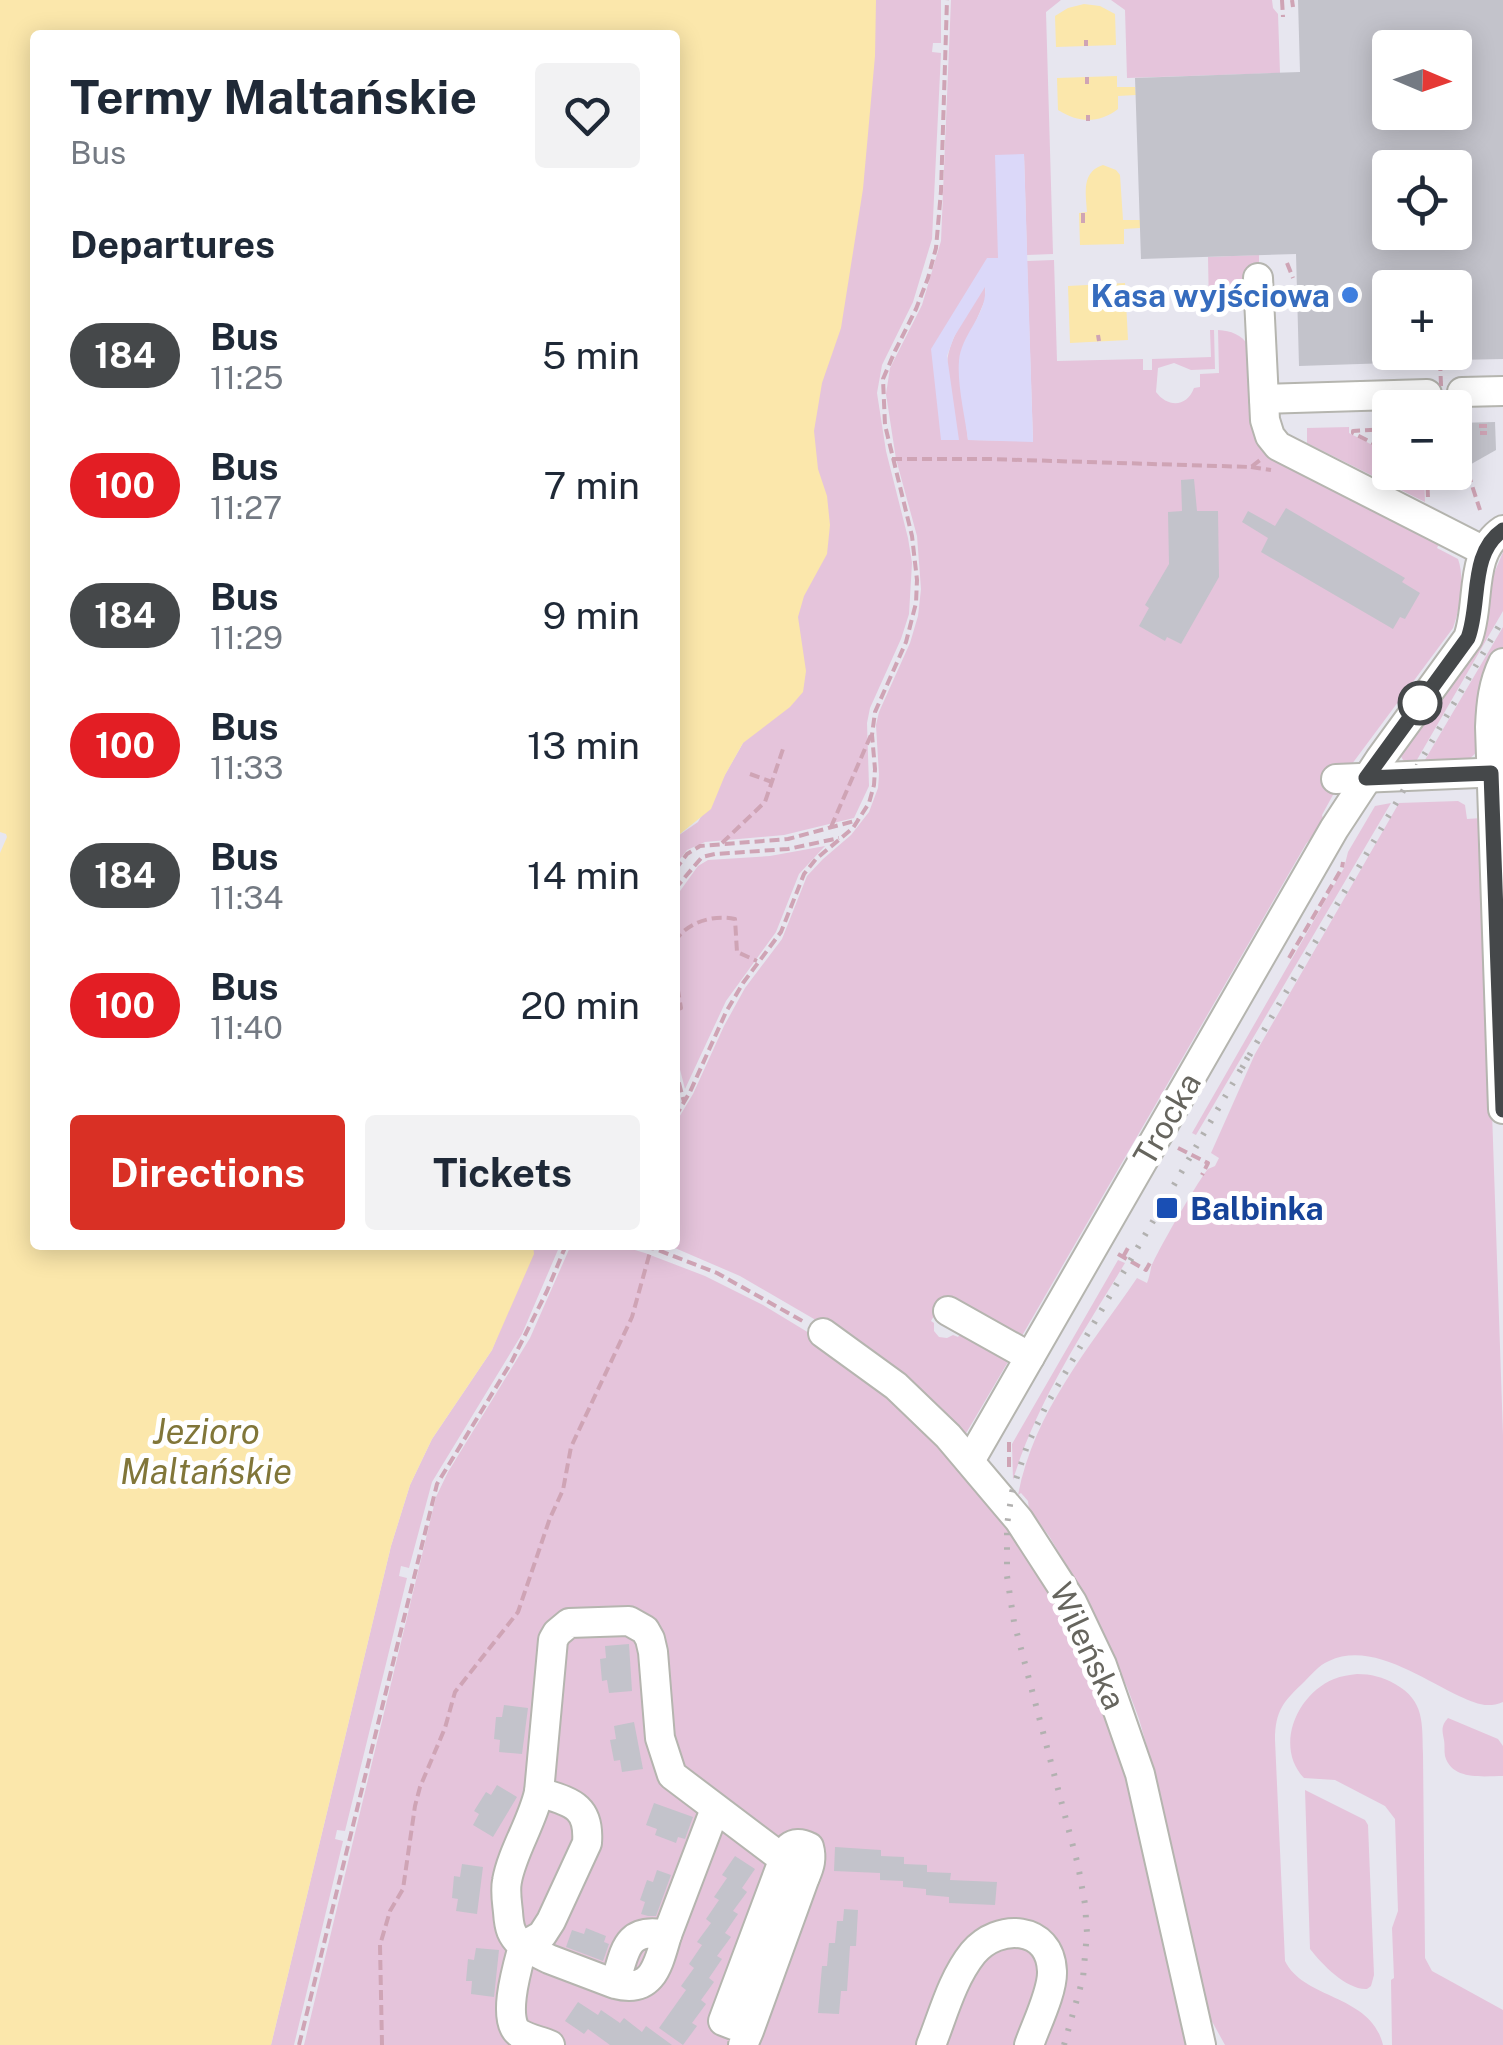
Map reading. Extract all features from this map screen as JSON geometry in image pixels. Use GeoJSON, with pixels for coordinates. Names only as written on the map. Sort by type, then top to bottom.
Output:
{"type":"FeatureCollection","features":[{"type":"Feature","properties":{"kind":"street"},"geometry":{"type":"LineString","coordinates":[[1258,278],[1265,420],[1278,446],[1494,540]]}},
{"type":"Feature","properties":{"kind":"street"},"geometry":{"type":"LineString","coordinates":[[1472,395],[1503,391]]}},
{"type":"Feature","properties":{"kind":"street"},"geometry":{"type":"LineString","coordinates":[[1264,398],[1372,398]]}},
{"type":"Feature","properties":{"kind":"street","name":"Trocka"},"geometry":{"type":"LineString","coordinates":[[970,1461],[1334,829],[1366,778],[1468,638],[1494,540]]}},
{"type":"Feature","properties":{"kind":"street"},"geometry":{"type":"LineString","coordinates":[[1503,663],[1491,700],[1497,773],[1503,1109]]}},
{"type":"Feature","properties":{"kind":"street"},"geometry":{"type":"LineString","coordinates":[[1336,779],[1497,773]]}},
{"type":"Feature","properties":{"kind":"street"},"geometry":{"type":"LineString","coordinates":[[948,1311],[1030,1356]]}},
{"type":"Feature","properties":{"kind":"street","name":"Wileńska"},"geometry":{"type":"LineString","coordinates":[[822,1333],[896,1386],[970,1461],[1019,1520],[1087,1632],[1116,1700],[1144,1791],[1200,2045]]}},
{"type":"Feature","properties":{"kind":"street"},"geometry":{"type":"LineString","coordinates":[[714,1809],[666,1935],[644,1933],[629,1942],[615,1984],[523,1946],[513,1938],[507,1877],[540,1792],[556,1633],[577,1622],[629,1621],[645,1630],[650,1639],[660,1738],[672,1775],[789,1866],[732,2035]]}},
{"type":"Feature","properties":{"kind":"street"},"geometry":{"type":"LineString","coordinates":[[540,1792],[578,1808],[588,1830],[587,1842],[551,1921],[542,1935],[523,1946],[515,1975],[512,2024],[517,2032],[550,2045]]}},
{"type":"Feature","properties":{"kind":"street"},"geometry":{"type":"LineString","coordinates":[[931,2045],[960,1974],[973,1953],[988,1939],[1004,1932],[1035,1937],[1047,1952],[1052,1970],[1029,2045]]}},
{"type":"Feature","properties":{"kind":"path"},"geometry":{"type":"LineString","coordinates":[[831,828],[906,642],[916,603],[916,560],[892,459],[883,380],[928,278],[938,230],[947,0]]}},
{"type":"Feature","properties":{"kind":"path"},"geometry":{"type":"LineString","coordinates":[[1282,0],[1283,17]]}},
{"type":"Feature","properties":{"kind":"path"},"geometry":{"type":"LineString","coordinates":[[1292,0],[1292,8]]}},
{"type":"Feature","properties":{"kind":"path"},"geometry":{"type":"LineString","coordinates":[[1083,213],[1084,222]]}},
{"type":"Feature","properties":{"kind":"path"},"geometry":{"type":"LineString","coordinates":[[1287,263],[1293,278]]}},
{"type":"Feature","properties":{"kind":"path"},"geometry":{"type":"LineString","coordinates":[[1479,426],[1486,426]]}},
{"type":"Feature","properties":{"kind":"path"},"geometry":{"type":"LineString","coordinates":[[1372,430],[1352,433],[1372,443]]}},
{"type":"Feature","properties":{"kind":"path"},"geometry":{"type":"LineString","coordinates":[[1480,433],[1487,433]]}},
{"type":"Feature","properties":{"kind":"path"},"geometry":{"type":"LineString","coordinates":[[892,459],[1250,467],[1278,446]]}},
{"type":"Feature","properties":{"kind":"path"},"geometry":{"type":"LineString","coordinates":[[1472,485],[1480,510]]}},
{"type":"Feature","properties":{"kind":"path"},"geometry":{"type":"LineString","coordinates":[[1428,490],[1428,508]]}},
{"type":"Feature","properties":{"kind":"path"},"geometry":{"type":"LineString","coordinates":[[680,1108],[726,1012],[782,932],[804,874],[858,820],[869,803],[876,768],[872,732]]}},
{"type":"Feature","properties":{"kind":"path"},"geometry":{"type":"LineString","coordinates":[[722,843],[765,802],[784,746]]}},
{"type":"Feature","properties":{"kind":"path"},"geometry":{"type":"LineString","coordinates":[[750,774],[772,782]]}},
{"type":"Feature","properties":{"kind":"path"},"geometry":{"type":"LineString","coordinates":[[680,863],[700,846],[788,838],[858,820]]}},
{"type":"Feature","properties":{"kind":"path"},"geometry":{"type":"LineString","coordinates":[[680,882],[702,857],[788,849],[842,837]]}},
{"type":"Feature","properties":{"kind":"path"},"geometry":{"type":"LineString","coordinates":[[1284,967],[1342,868],[1345,852]]}},
{"type":"Feature","properties":{"kind":"path"},"geometry":{"type":"LineString","coordinates":[[680,934],[688,926],[716,918],[734,918],[737,952],[759,962]]}},
{"type":"Feature","properties":{"kind":"path"},"geometry":{"type":"LineString","coordinates":[[680,1087],[684,1102]]}},
{"type":"Feature","properties":{"kind":"path"},"geometry":{"type":"LineString","coordinates":[[1178,1148],[1208,1163],[1202,1174]]}},
{"type":"Feature","properties":{"kind":"path"},"geometry":{"type":"LineString","coordinates":[[1126,1239],[1118,1254],[1146,1270],[1152,1260]]}},
{"type":"Feature","properties":{"kind":"path"},"geometry":{"type":"LineString","coordinates":[[1123,1257],[1129,1246]]}},
{"type":"Feature","properties":{"kind":"path"},"geometry":{"type":"LineString","coordinates":[[300,2045],[436,1484],[512,1362],[564,1250]]}},
{"type":"Feature","properties":{"kind":"path"},"geometry":{"type":"LineString","coordinates":[[382,2045],[380,1945],[390,1912],[403,1889],[420,1788],[455,1692],[510,1625],[526,1594],[563,1490],[571,1447],[632,1317],[648,1250]]}},
{"type":"Feature","properties":{"kind":"path"},"geometry":{"type":"LineString","coordinates":[[659,1250],[717,1273],[822,1333]]}},
{"type":"Feature","properties":{"kind":"path"},"geometry":{"type":"LineString","coordinates":[[1008,1442],[1009,1473]]}},
{"type":"Feature","properties":{"kind":"shaded area"},"geometry":{"type":"Polygon","coordinates":[[[857,0],[941,0],[941,43],[933,43],[932,52],[941,53],[932,239],[913,302],[882,365],[877,393],[912,563],[909,614],[870,708],[869,786],[854,818],[784,835],[705,842],[687,850],[680,859],[680,835],[698,822],[743,743],[857,0]]]}},
{"type":"Feature","properties":{"kind":"shaded area"},"geometry":{"type":"Polygon","coordinates":[[[951,0],[1061,0],[1046,12],[1053,254],[1027,255],[1024,154],[998,258],[932,349],[947,364],[956,333],[985,286],[985,300],[959,361],[968,440],[1033,441],[1027,261],[1054,260],[1057,361],[1143,359],[1143,370],[1152,370],[1152,359],[1211,357],[1210,330],[1214,330],[1215,369],[1191,370],[1174,363],[1158,368],[1156,392],[1166,401],[1177,403],[1200,387],[1200,374],[1219,373],[1218,330],[1239,336],[1249,346],[1256,424],[1441,540],[1437,548],[1458,559],[1461,584],[1453,628],[1349,768],[1329,789],[1334,793],[1322,815],[1324,822],[1306,844],[1019,1341],[942,1302],[931,1321],[939,1337],[958,1337],[963,1330],[1012,1355],[965,1435],[826,1326],[740,1276],[680,1250],[680,1116],[745,988],[782,939],[807,876],[851,835],[869,812],[878,788],[876,725],[910,643],[921,589],[917,536],[896,459],[886,394],[890,368],[922,305],[941,241],[951,0]]]}},
{"type":"Feature","properties":{"kind":"shaded area"},"geometry":{"type":"Polygon","coordinates":[[[1111,0],[1272,0],[1278,14],[1280,73],[1127,78],[1125,10],[1111,0]]]}},
{"type":"Feature","properties":{"kind":"shaded area"},"geometry":{"type":"Polygon","coordinates":[[[1259,255],[1259,269],[1247,270],[1245,288],[1238,299],[1227,306],[1209,309],[1208,257],[1259,255]]]}},
{"type":"Feature","properties":{"kind":"shaded area"},"geometry":{"type":"Polygon","coordinates":[[[1349,427],[1349,433],[1372,445],[1372,476],[1307,443],[1307,428],[1349,427]]]}},
{"type":"Feature","properties":{"kind":"shaded area"},"geometry":{"type":"Polygon","coordinates":[[[1401,490],[1425,490],[1425,502],[1401,490]]]}},
{"type":"Feature","properties":{"kind":"shaded area"},"geometry":{"type":"Polygon","coordinates":[[[1503,552],[1503,611],[1414,765],[1407,763],[1400,754],[1483,623],[1493,576],[1503,552]]]}},
{"type":"Feature","properties":{"kind":"shaded area"},"geometry":{"type":"Polygon","coordinates":[[[1503,627],[1503,647],[1496,656],[1478,751],[1466,762],[1422,765],[1503,627]]]}},
{"type":"Feature","properties":{"kind":"shaded area"},"geometry":{"type":"Polygon","coordinates":[[[1458,801],[1465,805],[1467,819],[1482,818],[1503,1435],[1503,1702],[1475,1703],[1396,1665],[1362,1656],[1345,1656],[1325,1663],[1286,1701],[1279,1713],[1275,1740],[1285,1961],[1307,1983],[1365,2016],[1376,2028],[1383,2045],[1225,2045],[1209,2016],[1158,1785],[1127,1687],[1084,1594],[1029,1509],[1028,1501],[1021,1493],[1018,1495],[1026,1464],[1050,1408],[1137,1278],[1147,1283],[1154,1261],[1178,1217],[1208,1169],[1215,1166],[1219,1158],[1211,1153],[1255,1054],[1399,803],[1458,801]]]}},
{"type":"Feature","properties":{"kind":"shaded area"},"geometry":{"type":"Polygon","coordinates":[[[1391,803],[1196,1135],[1192,1133],[1344,868],[1348,852],[1375,806],[1391,803]]]}},
{"type":"Feature","properties":{"kind":"shaded area"},"geometry":{"type":"Polygon","coordinates":[[[825,846],[799,874],[776,932],[726,1001],[685,1089],[680,1070],[680,891],[698,866],[708,860],[770,856],[825,846]]]}},
{"type":"Feature","properties":{"kind":"shaded area"},"geometry":{"type":"Polygon","coordinates":[[[531,1250],[558,1250],[522,1334],[432,1482],[409,1568],[401,1566],[399,1576],[407,1578],[345,1831],[337,1830],[335,1839],[343,1841],[294,2045],[271,2045],[391,1546],[410,1485],[432,1439],[492,1350],[531,1250]]]}},
{"type":"Feature","properties":{"kind":"shaded area"},"geometry":{"type":"Polygon","coordinates":[[[569,1250],[645,1253],[705,1276],[819,1339],[853,1363],[964,1468],[1046,1576],[1116,1726],[1192,2045],[304,2045],[436,1497],[530,1338],[569,1250]]]}},
{"type":"Feature","properties":{"kind":"shaded area"},"geometry":{"type":"Polygon","coordinates":[[[1118,1260],[1125,1263],[1048,1395],[1013,1480],[1012,1444],[1118,1260]]]}},
{"type":"Feature","properties":{"kind":"shaded area"},"geometry":{"type":"Polygon","coordinates":[[[1357,1674],[1390,1682],[1417,1705],[1422,1732],[1425,1958],[1432,1971],[1503,2010],[1503,2045],[1392,2045],[1392,1928],[1398,1911],[1395,1819],[1385,1806],[1335,1780],[1304,1778],[1291,1751],[1294,1722],[1309,1696],[1334,1679],[1357,1674]]]}},
{"type":"Feature","properties":{"kind":"shaded area"},"geometry":{"type":"Polygon","coordinates":[[[1448,1718],[1498,1739],[1503,1746],[1503,1776],[1470,1775],[1454,1770],[1445,1756],[1443,1731],[1448,1718]]]}},
{"type":"Feature","properties":{"kind":"shaded area"},"geometry":{"type":"Polygon","coordinates":[[[1305,1790],[1368,1825],[1374,1975],[1367,1989],[1343,1981],[1310,1949],[1305,1790]]]}},
{"type":"Feature","properties":{"kind":"sand"},"geometry":{"type":"Polygon","coordinates":[[[1024,154],[1033,442],[968,440],[959,361],[982,306],[985,287],[954,337],[947,356],[959,440],[941,440],[931,349],[987,258],[998,258],[995,155],[1024,154]]]}},
{"type":"Feature","properties":{"kind":"water","name":"Jezioro Maltańskie"},"geometry":{"type":"Polygon","coordinates":[[[0,0],[876,0],[863,189],[841,328],[822,383],[814,431],[830,525],[827,554],[804,596],[798,617],[806,671],[803,692],[790,707],[743,743],[711,809],[680,834],[680,30],[30,30],[30,1250],[534,1250],[492,1350],[432,1439],[410,1485],[391,1546],[271,2045],[0,2045],[0,853],[7,837],[0,832],[0,0]]]}},
{"type":"Feature","properties":{"kind":"water"},"geometry":{"type":"Polygon","coordinates":[[[1084,4],[1100,6],[1115,14],[1116,45],[1056,47],[1055,16],[1084,4]]]}},
{"type":"Feature","properties":{"kind":"water"},"geometry":{"type":"Polygon","coordinates":[[[1117,76],[1117,87],[1135,87],[1136,95],[1118,96],[1118,109],[1111,114],[1088,120],[1058,110],[1057,78],[1117,76]]]}},
{"type":"Feature","properties":{"kind":"water"},"geometry":{"type":"Polygon","coordinates":[[[1103,165],[1120,175],[1123,220],[1140,220],[1140,228],[1124,229],[1124,244],[1080,245],[1079,213],[1087,212],[1088,178],[1103,165]]]}},
{"type":"Feature","properties":{"kind":"water"},"geometry":{"type":"Polygon","coordinates":[[[1125,283],[1128,340],[1070,343],[1068,286],[1125,283]]]}},
{"type":"Feature","properties":{"kind":"building"},"geometry":{"type":"Polygon","coordinates":[[[1298,0],[1503,0],[1503,359],[1472,360],[1472,270],[1372,270],[1372,364],[1299,366],[1296,254],[1141,259],[1135,78],[1300,72],[1298,0]]]}},
{"type":"Feature","properties":{"kind":"building"},"geometry":{"type":"Polygon","coordinates":[[[1495,422],[1496,450],[1472,464],[1472,423],[1495,422]]]}},
{"type":"Feature","properties":{"kind":"building"},"geometry":{"type":"Polygon","coordinates":[[[1194,479],[1197,511],[1218,511],[1219,577],[1181,644],[1167,637],[1165,641],[1139,626],[1149,608],[1145,605],[1169,564],[1168,512],[1182,511],[1181,480],[1194,479]]]}},
{"type":"Feature","properties":{"kind":"building"},"geometry":{"type":"Polygon","coordinates":[[[1286,508],[1405,578],[1402,582],[1420,593],[1405,619],[1400,617],[1393,629],[1261,552],[1268,538],[1242,522],[1248,511],[1275,526],[1286,508]]]}},
{"type":"Feature","properties":{"kind":"building"},"geometry":{"type":"Polygon","coordinates":[[[629,1644],[632,1691],[609,1693],[607,1680],[602,1681],[600,1659],[606,1658],[605,1646],[629,1644]]]}},
{"type":"Feature","properties":{"kind":"building"},"geometry":{"type":"Polygon","coordinates":[[[504,1705],[528,1708],[522,1754],[499,1752],[500,1740],[494,1739],[496,1717],[502,1717],[504,1705]]]}},
{"type":"Feature","properties":{"kind":"building"},"geometry":{"type":"Polygon","coordinates":[[[634,1722],[643,1769],[622,1772],[620,1760],[614,1761],[610,1740],[616,1739],[614,1726],[634,1722]]]}},
{"type":"Feature","properties":{"kind":"building"},"geometry":{"type":"Polygon","coordinates":[[[497,1785],[517,1797],[493,1837],[473,1825],[479,1814],[474,1811],[486,1792],[491,1795],[497,1785]]]}},
{"type":"Feature","properties":{"kind":"building"},"geometry":{"type":"Polygon","coordinates":[[[654,1803],[693,1817],[685,1839],[678,1837],[676,1843],[655,1835],[657,1829],[646,1825],[654,1803]]]}},
{"type":"Feature","properties":{"kind":"building"},"geometry":{"type":"Polygon","coordinates":[[[835,1847],[881,1850],[881,1856],[904,1857],[904,1864],[927,1865],[927,1872],[951,1873],[950,1880],[997,1882],[995,1905],[949,1903],[949,1897],[926,1895],[926,1889],[903,1887],[903,1881],[880,1880],[880,1873],[834,1871],[835,1847]]]}},
{"type":"Feature","properties":{"kind":"building"},"geometry":{"type":"Polygon","coordinates":[[[735,1856],[755,1869],[742,1888],[747,1892],[733,1911],[738,1914],[725,1933],[731,1937],[717,1956],[722,1959],[709,1978],[714,1982],[701,2000],[706,2004],[692,2023],[697,2026],[683,2045],[659,2028],[686,1990],[681,1986],[694,1968],[689,1964],[702,1945],[697,1942],[711,1923],[706,1919],[727,1878],[722,1875],[735,1856]]]}},
{"type":"Feature","properties":{"kind":"building"},"geometry":{"type":"Polygon","coordinates":[[[462,1864],[483,1867],[477,1914],[456,1911],[458,1899],[452,1898],[454,1876],[460,1877],[462,1864]]]}},
{"type":"Feature","properties":{"kind":"building"},"geometry":{"type":"Polygon","coordinates":[[[657,1870],[671,1875],[656,1916],[648,1916],[641,1914],[645,1902],[640,1900],[647,1880],[653,1882],[657,1870]]]}},
{"type":"Feature","properties":{"kind":"building"},"geometry":{"type":"Polygon","coordinates":[[[844,1909],[858,1910],[856,1946],[850,1946],[847,1991],[841,1991],[839,2014],[818,2013],[822,1966],[827,1966],[829,1943],[835,1943],[837,1921],[843,1921],[844,1909]]]}},
{"type":"Feature","properties":{"kind":"building"},"geometry":{"type":"Polygon","coordinates":[[[586,1928],[606,1936],[604,1942],[609,1944],[603,1961],[566,1947],[572,1930],[584,1934],[586,1928]]]}},
{"type":"Feature","properties":{"kind":"building"},"geometry":{"type":"Polygon","coordinates":[[[476,1948],[499,1950],[494,1997],[471,1994],[472,1981],[466,1981],[468,1959],[474,1960],[476,1948]]]}},
{"type":"Feature","properties":{"kind":"building"},"geometry":{"type":"Polygon","coordinates":[[[578,2002],[598,2015],[601,2010],[620,2023],[624,2018],[642,2032],[646,2026],[672,2045],[610,2045],[588,2029],[584,2034],[565,2021],[578,2002]]]}},
{"type":"Feature","properties":{"kind":"railway"},"geometry":{"type":"LineString","coordinates":[[1242,1068],[1503,619]]}},
{"type":"Feature","properties":{"kind":"railway"},"geometry":{"type":"LineString","coordinates":[[1064,2045],[1083,1978],[1085,1904],[1014,1622],[1007,1576],[1007,1525],[1012,1492],[1046,1406],[1248,1057]]}},
{"type":"Feature","properties":{"kind":"bus line","name":"184"},"geometry":{"type":"LineString","coordinates":[[1503,530],[1484,551],[1468,638],[1366,778],[1491,773],[1503,1110]]}},
{"type":"Feature","properties":{"kind":"place","name":"Kasa wyjściowa"},"geometry":{"type":"Point","coordinates":[1350,295]}},
{"type":"Feature","properties":{"kind":"place","name":"Balbinka"},"geometry":{"type":"Point","coordinates":[1167,1208]}}]}
